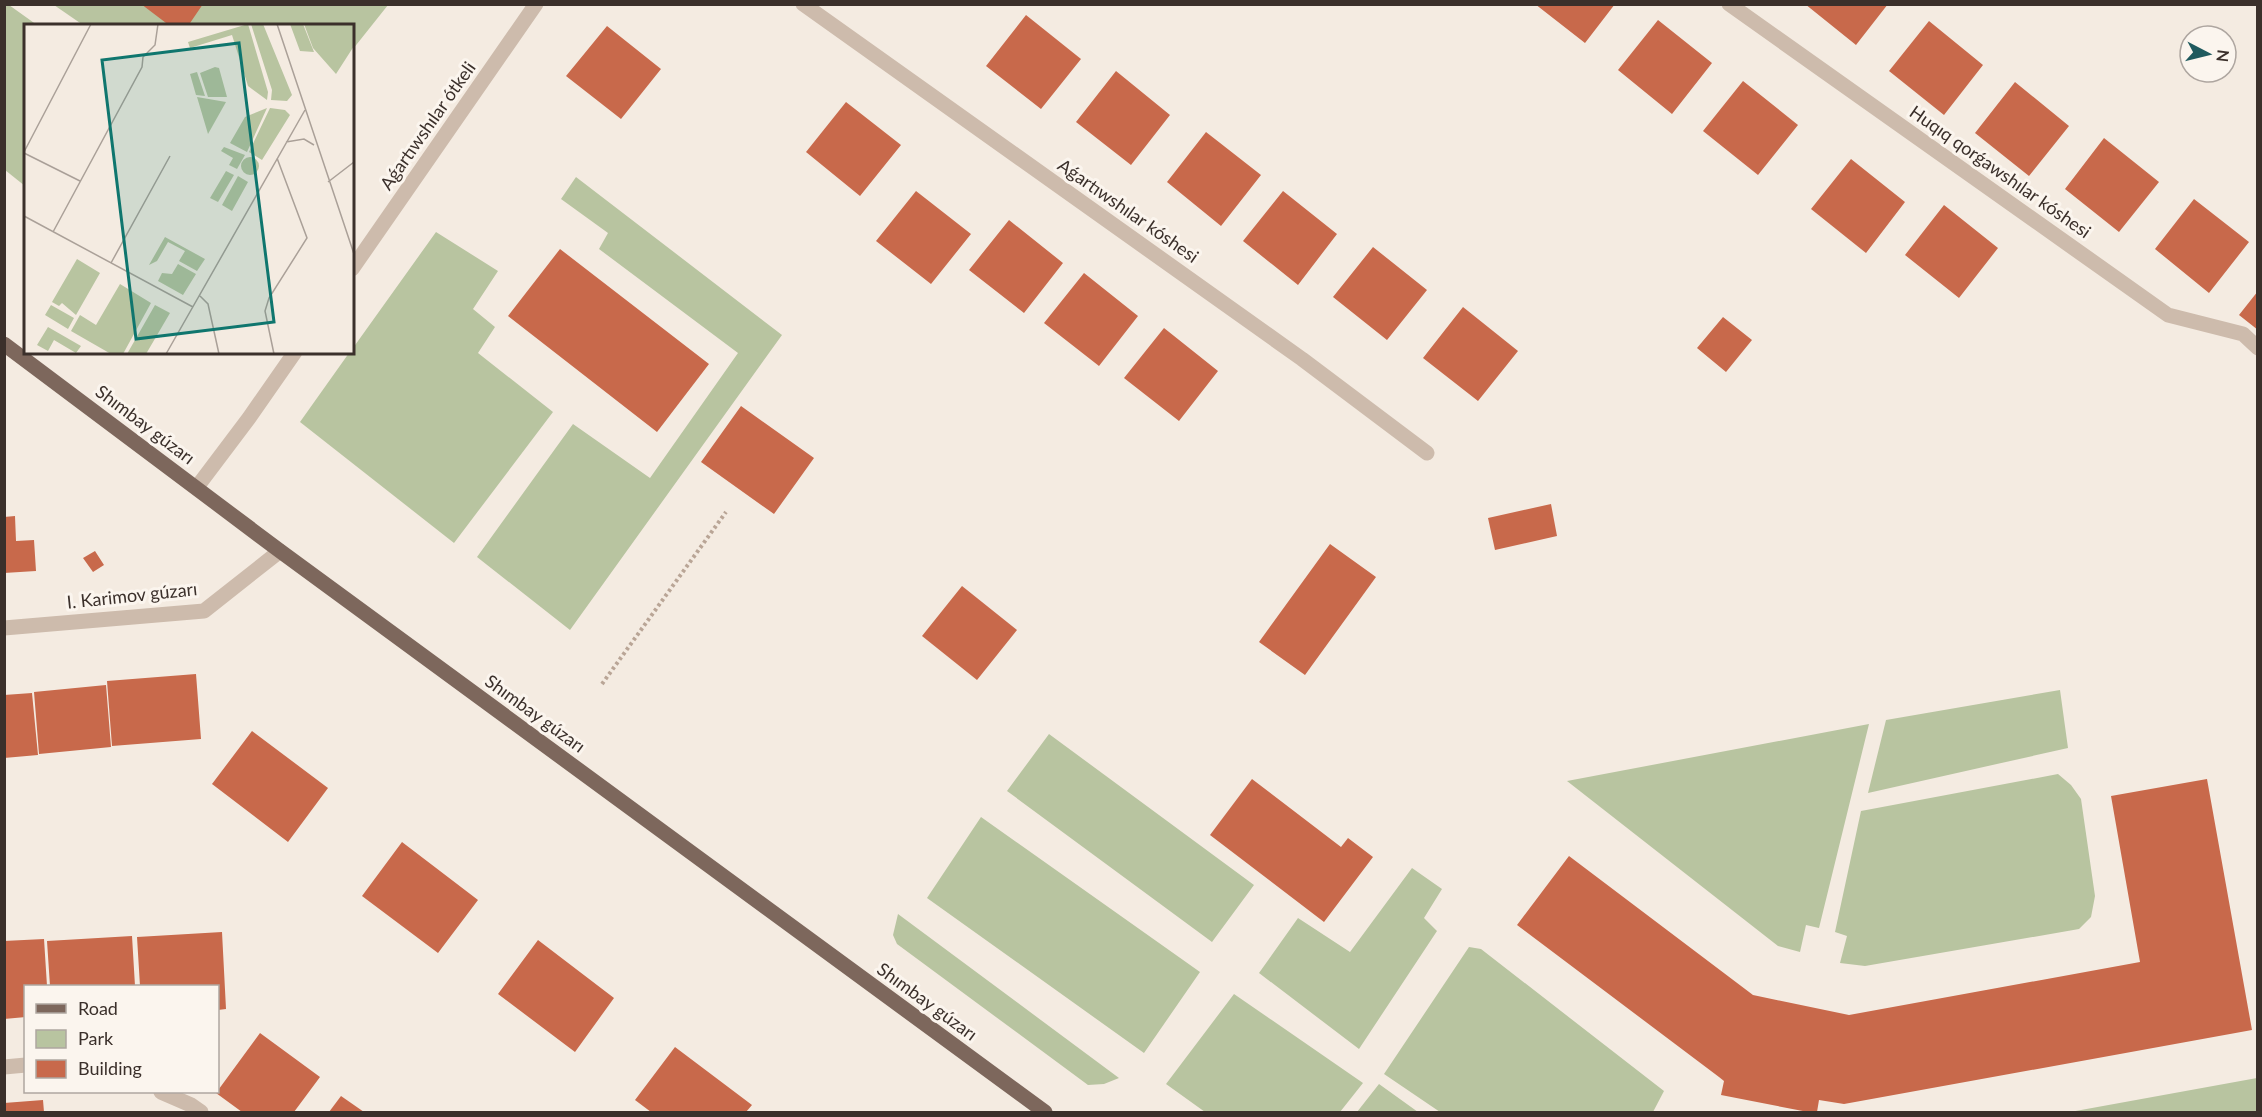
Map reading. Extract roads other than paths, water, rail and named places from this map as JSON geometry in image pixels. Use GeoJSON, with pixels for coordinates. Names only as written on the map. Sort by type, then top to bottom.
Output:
{"type":"FeatureCollection","features":[{"type":"Feature","properties":{"kind":"main road","name":"Shımbay gúzarı"},"geometry":{"type":"LineString","coordinates":[[4,344],[280,551],[1045,1113]]}},
{"type":"Feature","properties":{"kind":"street","name":"Aǵartıwshılar ótkeli"},"geometry":{"type":"LineString","coordinates":[[354,266],[536,4]]}},
{"type":"Feature","properties":{"kind":"street","name":"Aǵartıwshılar kóshesi"},"geometry":{"type":"LineString","coordinates":[[803,4],[1302,359],[1427,453]]}},
{"type":"Feature","properties":{"kind":"street","name":"Huqıq qorǵawshılar kóshesi"},"geometry":{"type":"LineString","coordinates":[[1729,4],[2168,315],[2243,334],[2258,348]]}},
{"type":"Feature","properties":{"kind":"street"},"geometry":{"type":"LineString","coordinates":[[196,487],[249,418],[294,354]]}},
{"type":"Feature","properties":{"kind":"street","name":"I. Karimov gúzarı"},"geometry":{"type":"LineString","coordinates":[[4,628],[204,611],[280,551]]}},
{"type":"Feature","properties":{"kind":"street"},"geometry":{"type":"LineString","coordinates":[[4,1067],[24,1065]]}},
{"type":"Feature","properties":{"kind":"street"},"geometry":{"type":"LineString","coordinates":[[162,1093],[196,1109]]}}]}
